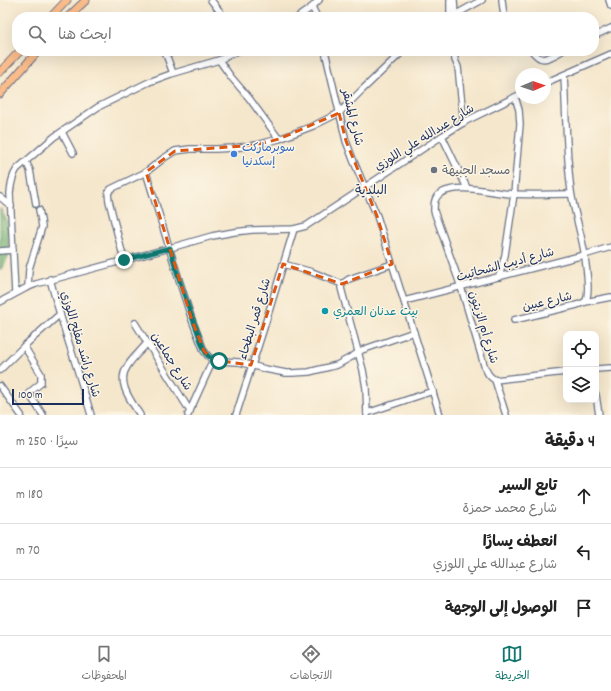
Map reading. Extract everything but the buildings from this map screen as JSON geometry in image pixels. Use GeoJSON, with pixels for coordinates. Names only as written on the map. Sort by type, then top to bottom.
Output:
{"type":"FeatureCollection","features":[{"type":"Feature","properties":{"kind":"main road"},"geometry":{"type":"LineString","coordinates":[[56,12],[67,0]]}},
{"type":"Feature","properties":{"kind":"main road"},"geometry":{"type":"LineString","coordinates":[[73,12],[86,0]]}},
{"type":"Feature","properties":{"kind":"main road"},"geometry":{"type":"LineString","coordinates":[[0,72],[15,56]]}},
{"type":"Feature","properties":{"kind":"main road"},"geometry":{"type":"LineString","coordinates":[[0,94],[34,56]]}},
{"type":"Feature","properties":{"kind":"street"},"geometry":{"type":"LineString","coordinates":[[211,0],[220,12]]}},
{"type":"Feature","properties":{"kind":"street"},"geometry":{"type":"LineString","coordinates":[[305,12],[319,0]]}},
{"type":"Feature","properties":{"kind":"street"},"geometry":{"type":"LineString","coordinates":[[450,0],[452,12]]}},
{"type":"Feature","properties":{"kind":"street"},"geometry":{"type":"LineString","coordinates":[[453,12],[454,0]]}},
{"type":"Feature","properties":{"kind":"street"},"geometry":{"type":"LineString","coordinates":[[460,12],[482,0]]}},
{"type":"Feature","properties":{"kind":"street"},"geometry":{"type":"LineString","coordinates":[[502,0],[503,12]]}},
{"type":"Feature","properties":{"kind":"street"},"geometry":{"type":"LineString","coordinates":[[608,0],[611,6]]}},
{"type":"Feature","properties":{"kind":"street"},"geometry":{"type":"LineString","coordinates":[[312,7],[315,12]]}},
{"type":"Feature","properties":{"kind":"street"},"geometry":{"type":"LineString","coordinates":[[599,34],[611,28]]}},
{"type":"Feature","properties":{"kind":"street"},"geometry":{"type":"LineString","coordinates":[[551,80],[611,54]]}},
{"type":"Feature","properties":{"kind":"street"},"geometry":{"type":"LineString","coordinates":[[166,56],[173,74]]}},
{"type":"Feature","properties":{"kind":"street"},"geometry":{"type":"LineString","coordinates":[[15,293],[11,186],[13,176],[17,169],[54,137],[98,107],[149,82],[227,56]]}},
{"type":"Feature","properties":{"kind":"street","name":"شارع المشقر"},"geometry":{"type":"LineString","coordinates":[[326,56],[346,141],[377,216],[440,415]]}},
{"type":"Feature","properties":{"kind":"street"},"geometry":{"type":"LineString","coordinates":[[124,260],[109,201],[108,193],[111,189],[146,172],[175,151],[190,149],[233,148],[256,145],[279,139],[313,126],[339,113],[367,84],[398,56]]}},
{"type":"Feature","properties":{"kind":"street"},"geometry":{"type":"LineString","coordinates":[[455,56],[458,67]]}},
{"type":"Feature","properties":{"kind":"street"},"geometry":{"type":"LineString","coordinates":[[459,56],[458,67],[463,123]]}},
{"type":"Feature","properties":{"kind":"street"},"geometry":{"type":"LineString","coordinates":[[537,56],[542,59],[551,56]]}},
{"type":"Feature","properties":{"kind":"street"},"geometry":{"type":"LineString","coordinates":[[219,60],[279,139]]}},
{"type":"Feature","properties":{"kind":"street","name":"شارع عبين"},"geometry":{"type":"LineString","coordinates":[[564,75],[571,194],[584,255],[587,277],[588,296],[585,302]]}},
{"type":"Feature","properties":{"kind":"street","name":"شارع عبدالله علي اللوزي"},"geometry":{"type":"LineString","coordinates":[[0,302],[28,286],[50,279],[212,236],[230,232],[252,230],[294,229],[308,225],[463,123],[515,97]]}},
{"type":"Feature","properties":{"kind":"street"},"geometry":{"type":"LineString","coordinates":[[499,277],[505,255],[514,194],[520,124],[517,104]]}},
{"type":"Feature","properties":{"kind":"street"},"geometry":{"type":"LineString","coordinates":[[62,132],[73,153]]}},
{"type":"Feature","properties":{"kind":"street"},"geometry":{"type":"LineString","coordinates":[[442,136],[467,188],[514,194],[571,194]]}},
{"type":"Feature","properties":{"kind":"street"},"geometry":{"type":"LineString","coordinates":[[26,162],[30,170],[42,226],[29,269],[28,286]]}},
{"type":"Feature","properties":{"kind":"street"},"geometry":{"type":"LineString","coordinates":[[146,172],[192,320],[204,351],[213,360],[239,362],[286,373],[309,372],[337,365],[362,350],[414,332]]}},
{"type":"Feature","properties":{"kind":"street","name":"شارع أم الزيتون"},"geometry":{"type":"LineString","coordinates":[[467,188],[450,189],[437,196],[434,200],[436,218],[461,287],[487,374],[495,380],[506,415]]}},
{"type":"Feature","properties":{"kind":"street"},"geometry":{"type":"LineString","coordinates":[[0,197],[11,206]]}},
{"type":"Feature","properties":{"kind":"street","name":"شارع قمر البطحاء"},"geometry":{"type":"LineString","coordinates":[[236,415],[294,229]]}},
{"type":"Feature","properties":{"kind":"street","name":"شارع أديب الشحاتيت"},"geometry":{"type":"LineString","coordinates":[[404,301],[611,247]]}},
{"type":"Feature","properties":{"kind":"street"},"geometry":{"type":"LineString","coordinates":[[0,251],[13,250]]}},
{"type":"Feature","properties":{"kind":"street"},"geometry":{"type":"LineString","coordinates":[[283,264],[312,272],[342,284]]}},
{"type":"Feature","properties":{"kind":"street"},"geometry":{"type":"LineString","coordinates":[[392,264],[349,279],[342,284],[340,288],[363,370],[366,388],[367,414],[432,391]]}},
{"type":"Feature","properties":{"kind":"street","name":"شارع راشد مفلح اللوزي"},"geometry":{"type":"LineString","coordinates":[[50,279],[91,415]]}},
{"type":"Feature","properties":{"kind":"street","name":"شارع عبين"},"geometry":{"type":"LineString","coordinates":[[514,320],[611,297]]}},
{"type":"Feature","properties":{"kind":"street"},"geometry":{"type":"LineString","coordinates":[[0,370],[60,314]]}},
{"type":"Feature","properties":{"kind":"street","name":"شارع جماعين"},"geometry":{"type":"LineString","coordinates":[[135,323],[189,413]]}},
{"type":"Feature","properties":{"kind":"street"},"geometry":{"type":"LineString","coordinates":[[140,415],[125,391],[123,380],[126,368],[147,343]]}},
{"type":"Feature","properties":{"kind":"street"},"geometry":{"type":"LineString","coordinates":[[24,346],[41,374],[41,383],[29,394],[43,415]]}},
{"type":"Feature","properties":{"kind":"street"},"geometry":{"type":"LineString","coordinates":[[189,413],[213,360]]}},
{"type":"Feature","properties":{"kind":"street"},"geometry":{"type":"LineString","coordinates":[[599,369],[611,368]]}},
{"type":"Feature","properties":{"kind":"street"},"geometry":{"type":"LineString","coordinates":[[495,380],[563,372]]}},
{"type":"Feature","properties":{"kind":"street"},"geometry":{"type":"LineString","coordinates":[[0,386],[21,415]]}},
{"type":"Feature","properties":{"kind":"street"},"geometry":{"type":"LineString","coordinates":[[597,403],[599,415]]}},
{"type":"Feature","properties":{"kind":"highlighted area"},"geometry":{"type":"Polygon","coordinates":[[[339,113],[346,141],[377,216],[392,264],[342,284],[283,264],[251,365],[213,360],[204,351],[192,320],[146,172],[175,151],[256,145],[279,139],[339,113]]]}},
{"type":"Feature","properties":{"kind":"green space"},"geometry":{"type":"Polygon","coordinates":[[[0,208],[7,221],[9,254],[0,270],[0,208]]]}},
{"type":"Feature","properties":{"kind":"place","name":"سوبرماركت إسكدنيا"},"geometry":{"type":"Point","coordinates":[234,154]}},
{"type":"Feature","properties":{"kind":"place","name":"مسجد الجبيهة"},"geometry":{"type":"Point","coordinates":[434,170]}},
{"type":"Feature","properties":{"kind":"place","name":"بيت عدنان العمري"},"geometry":{"type":"Point","coordinates":[325,311]}},
{"type":"Feature","properties":{"kind":"district","name":"البلدية"},"geometry":{"type":"Point","coordinates":[371,189]}},
{"type":"Feature","properties":{"kind":"route"},"geometry":{"type":"LineString","coordinates":[[124,260],[170,248],[192,320],[204,351],[213,360],[219,361]]}}]}
